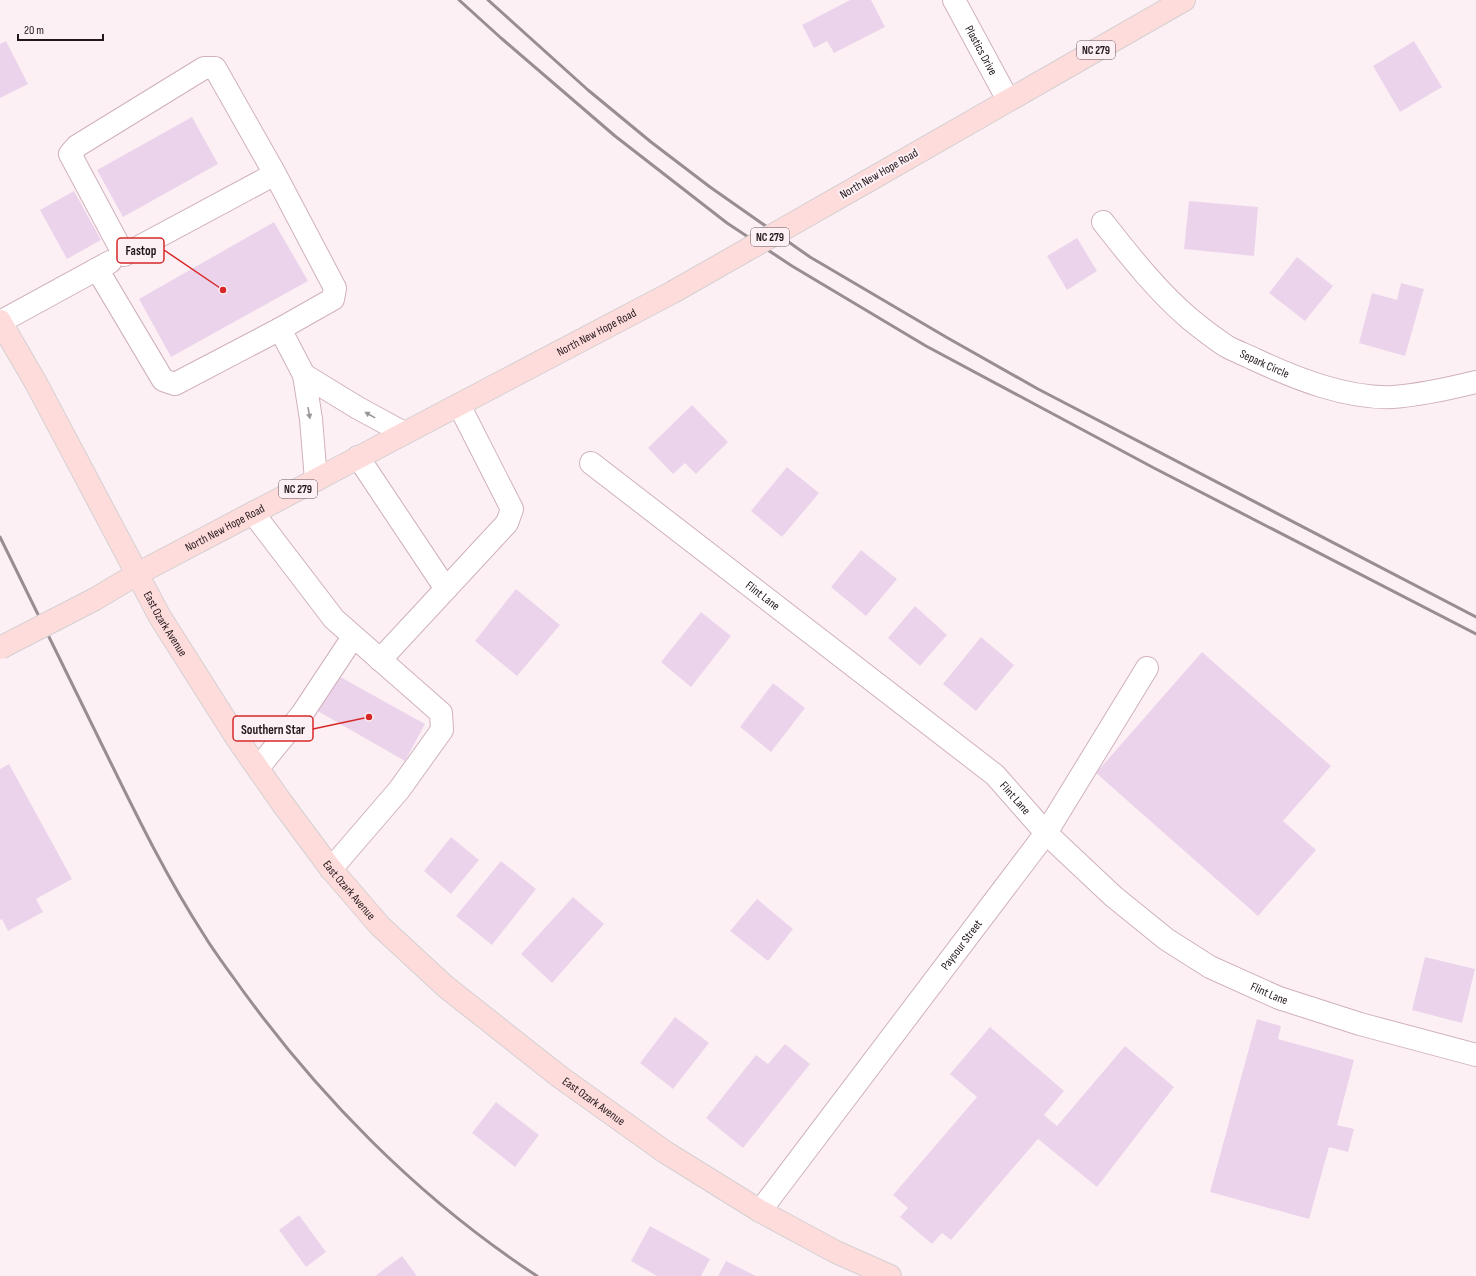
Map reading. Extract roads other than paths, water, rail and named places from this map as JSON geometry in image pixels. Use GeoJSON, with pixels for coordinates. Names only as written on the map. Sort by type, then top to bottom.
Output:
{"type":"FeatureCollection","features":[{"type":"Feature","properties":{"kind":"main road","name":"North New Hope Road"},"geometry":{"type":"LineString","coordinates":[[0,648],[95,599],[137,574],[358,457],[673,292],[1184,0]]}},
{"type":"Feature","properties":{"kind":"main road","name":"East Ozark Avenue"},"geometry":{"type":"LineString","coordinates":[[0,322],[36,383],[160,617],[238,740],[282,803],[331,869],[380,926],[458,996],[560,1077],[665,1152],[760,1211],[836,1252],[890,1276]]}},
{"type":"Feature","properties":{"kind":"street","name":"Plastics Drive"},"geometry":{"type":"LineString","coordinates":[[954,0],[1008,100]]}},
{"type":"Feature","properties":{"kind":"street"},"geometry":{"type":"LineString","coordinates":[[97,269],[163,380],[175,384],[280,329],[333,299],[335,288],[275,174],[215,68],[204,68],[77,146],[70,154],[124,255]]}},
{"type":"Feature","properties":{"kind":"street"},"geometry":{"type":"LineString","coordinates":[[0,322],[275,174]]}},
{"type":"Feature","properties":{"kind":"street","name":"Separk Circle"},"geometry":{"type":"LineString","coordinates":[[1103,222],[1160,289],[1189,318],[1227,346],[1266,364],[1314,384],[1358,394],[1392,397],[1437,392],[1476,382]]}},
{"type":"Feature","properties":{"kind":"street"},"geometry":{"type":"LineString","coordinates":[[280,329],[304,375],[311,419],[316,480]]}},
{"type":"Feature","properties":{"kind":"street"},"geometry":{"type":"LineString","coordinates":[[304,375],[358,408],[404,433]]}},
{"type":"Feature","properties":{"kind":"street"},"geometry":{"type":"LineString","coordinates":[[380,660],[507,523],[512,509],[459,405]]}},
{"type":"Feature","properties":{"kind":"street"},"geometry":{"type":"LineString","coordinates":[[358,457],[446,589]]}},
{"type":"Feature","properties":{"kind":"street","name":"Flint Lane"},"geometry":{"type":"LineString","coordinates":[[591,463],[995,775],[1046,832],[1113,896],[1166,939],[1210,967],[1279,998],[1360,1024],[1476,1055]]}},
{"type":"Feature","properties":{"kind":"street"},"geometry":{"type":"LineString","coordinates":[[253,513],[334,619],[353,638],[441,713],[442,730],[399,790],[331,869]]}},
{"type":"Feature","properties":{"kind":"street"},"geometry":{"type":"LineString","coordinates":[[258,768],[302,714],[353,638]]}},
{"type":"Feature","properties":{"kind":"street","name":"Paysour Street"},"geometry":{"type":"LineString","coordinates":[[760,1211],[1046,832],[1147,668]]}},
{"type":"Feature","properties":{"kind":"railway"},"geometry":{"type":"LineString","coordinates":[[459,0],[615,136],[727,223],[792,266],[926,346],[1154,468],[1476,634]]}},
{"type":"Feature","properties":{"kind":"railway"},"geometry":{"type":"LineString","coordinates":[[488,0],[588,90],[651,142],[710,187],[810,257],[1038,389],[1476,617]]}},
{"type":"Feature","properties":{"kind":"railway"},"geometry":{"type":"LineString","coordinates":[[0,537],[150,842],[190,912],[211,946],[233,977],[298,1062],[371,1141],[410,1178],[451,1213],[493,1246],[537,1276]]}},
{"type":"Feature","properties":{"kind":"place","name":"Fastop"},"geometry":{"type":"Point","coordinates":[223,290]}},
{"type":"Feature","properties":{"kind":"place","name":"Southern Star"},"geometry":{"type":"Point","coordinates":[369,717]}}]}
